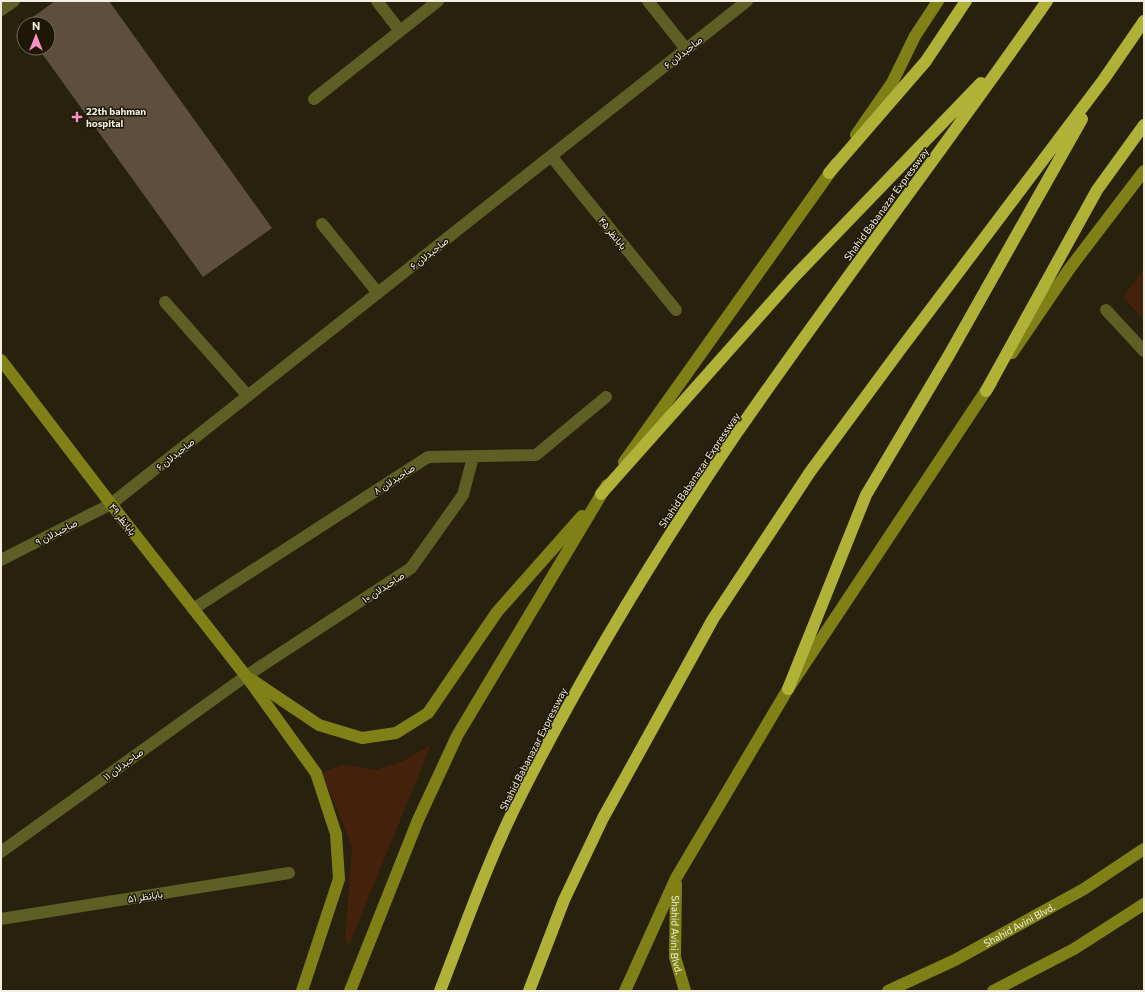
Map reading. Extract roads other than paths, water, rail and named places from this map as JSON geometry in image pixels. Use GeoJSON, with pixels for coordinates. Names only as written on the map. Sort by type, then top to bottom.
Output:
{"type":"FeatureCollection","features":[{"type":"Feature","properties":{"kind":"highway"},"geometry":{"type":"LineString","coordinates":[[829,173],[926,61],[966,1]]}},
{"type":"Feature","properties":{"kind":"highway","name":"Shahid Babanazar Expressway"},"geometry":{"type":"LineString","coordinates":[[440,991],[481,884],[522,794],[574,695],[635,591],[732,442],[827,304],[1047,1]]}},
{"type":"Feature","properties":{"kind":"highway"},"geometry":{"type":"LineString","coordinates":[[529,991],[564,900],[603,818],[713,619],[810,472],[1104,79],[1144,21]]}},
{"type":"Feature","properties":{"kind":"highway"},"geometry":{"type":"LineString","coordinates":[[601,494],[794,277],[1013,49]]}},
{"type":"Feature","properties":{"kind":"highway"},"geometry":{"type":"LineString","coordinates":[[788,690],[866,495],[949,355],[1104,79]]}},
{"type":"Feature","properties":{"kind":"highway"},"geometry":{"type":"LineString","coordinates":[[986,391],[1097,190],[1144,125]]}},
{"type":"Feature","properties":{"kind":"main road"},"geometry":{"type":"LineString","coordinates":[[350,991],[418,820],[457,736],[601,494],[892,83],[915,36],[938,1]]}},
{"type":"Feature","properties":{"kind":"main road"},"geometry":{"type":"LineString","coordinates":[[625,991],[676,878],[788,690],[986,391],[1070,268],[1144,171]]}},
{"type":"Feature","properties":{"kind":"main road","name":"بابانظر ۴۹"},"geometry":{"type":"LineString","coordinates":[[1,360],[111,504],[246,676],[316,773],[336,834],[339,879],[302,991]]}},
{"type":"Feature","properties":{"kind":"main road"},"geometry":{"type":"LineString","coordinates":[[246,676],[319,725],[362,738],[396,733],[428,713],[497,612],[601,494]]}},
{"type":"Feature","properties":{"kind":"main road","name":"Shahid Avini Blvd."},"geometry":{"type":"LineString","coordinates":[[888,991],[955,960],[1077,892],[1144,849]]}},
{"type":"Feature","properties":{"kind":"main road","name":"Shahid Avini Blvd."},"geometry":{"type":"LineString","coordinates":[[676,878],[675,957],[685,991]]}},
{"type":"Feature","properties":{"kind":"main road"},"geometry":{"type":"LineString","coordinates":[[993,991],[1074,949],[1144,904]]}},
{"type":"Feature","properties":{"kind":"street"},"geometry":{"type":"LineString","coordinates":[[1,10],[14,1]]}},
{"type":"Feature","properties":{"kind":"street"},"geometry":{"type":"LineString","coordinates":[[377,1],[400,31]]}},
{"type":"Feature","properties":{"kind":"street"},"geometry":{"type":"LineString","coordinates":[[314,98],[438,1]]}},
{"type":"Feature","properties":{"kind":"street"},"geometry":{"type":"LineString","coordinates":[[648,1],[686,50]]}},
{"type":"Feature","properties":{"kind":"street","name":"صاحبدلان ۶"},"geometry":{"type":"LineString","coordinates":[[111,504],[747,1]]}},
{"type":"Feature","properties":{"kind":"street","name":"بابانظر ۴۵"},"geometry":{"type":"LineString","coordinates":[[551,156],[676,310]]}},
{"type":"Feature","properties":{"kind":"street"},"geometry":{"type":"LineString","coordinates":[[322,224],[378,293]]}},
{"type":"Feature","properties":{"kind":"street"},"geometry":{"type":"LineString","coordinates":[[165,302],[248,396]]}},
{"type":"Feature","properties":{"kind":"street"},"geometry":{"type":"LineString","coordinates":[[1106,310],[1144,351]]}},
{"type":"Feature","properties":{"kind":"street","name":"صاحبدلان ۸"},"geometry":{"type":"LineString","coordinates":[[193,609],[428,457],[536,455],[606,397]]}},
{"type":"Feature","properties":{"kind":"street","name":"صاحبدلان ۱۰"},"geometry":{"type":"LineString","coordinates":[[246,676],[411,568],[463,495],[473,456]]}},
{"type":"Feature","properties":{"kind":"street","name":"صاحبدلان ۹"},"geometry":{"type":"LineString","coordinates":[[1,560],[111,504]]}},
{"type":"Feature","properties":{"kind":"street","name":"صاحبدلان ۱۱"},"geometry":{"type":"LineString","coordinates":[[1,852],[246,676]]}},
{"type":"Feature","properties":{"kind":"street","name":"بابانظر ۵۱"},"geometry":{"type":"LineString","coordinates":[[1,919],[289,873]]}},
{"type":"Feature","properties":{"kind":"place","name":"22th bahman hospital"},"geometry":{"type":"Point","coordinates":[77,117]}}]}
